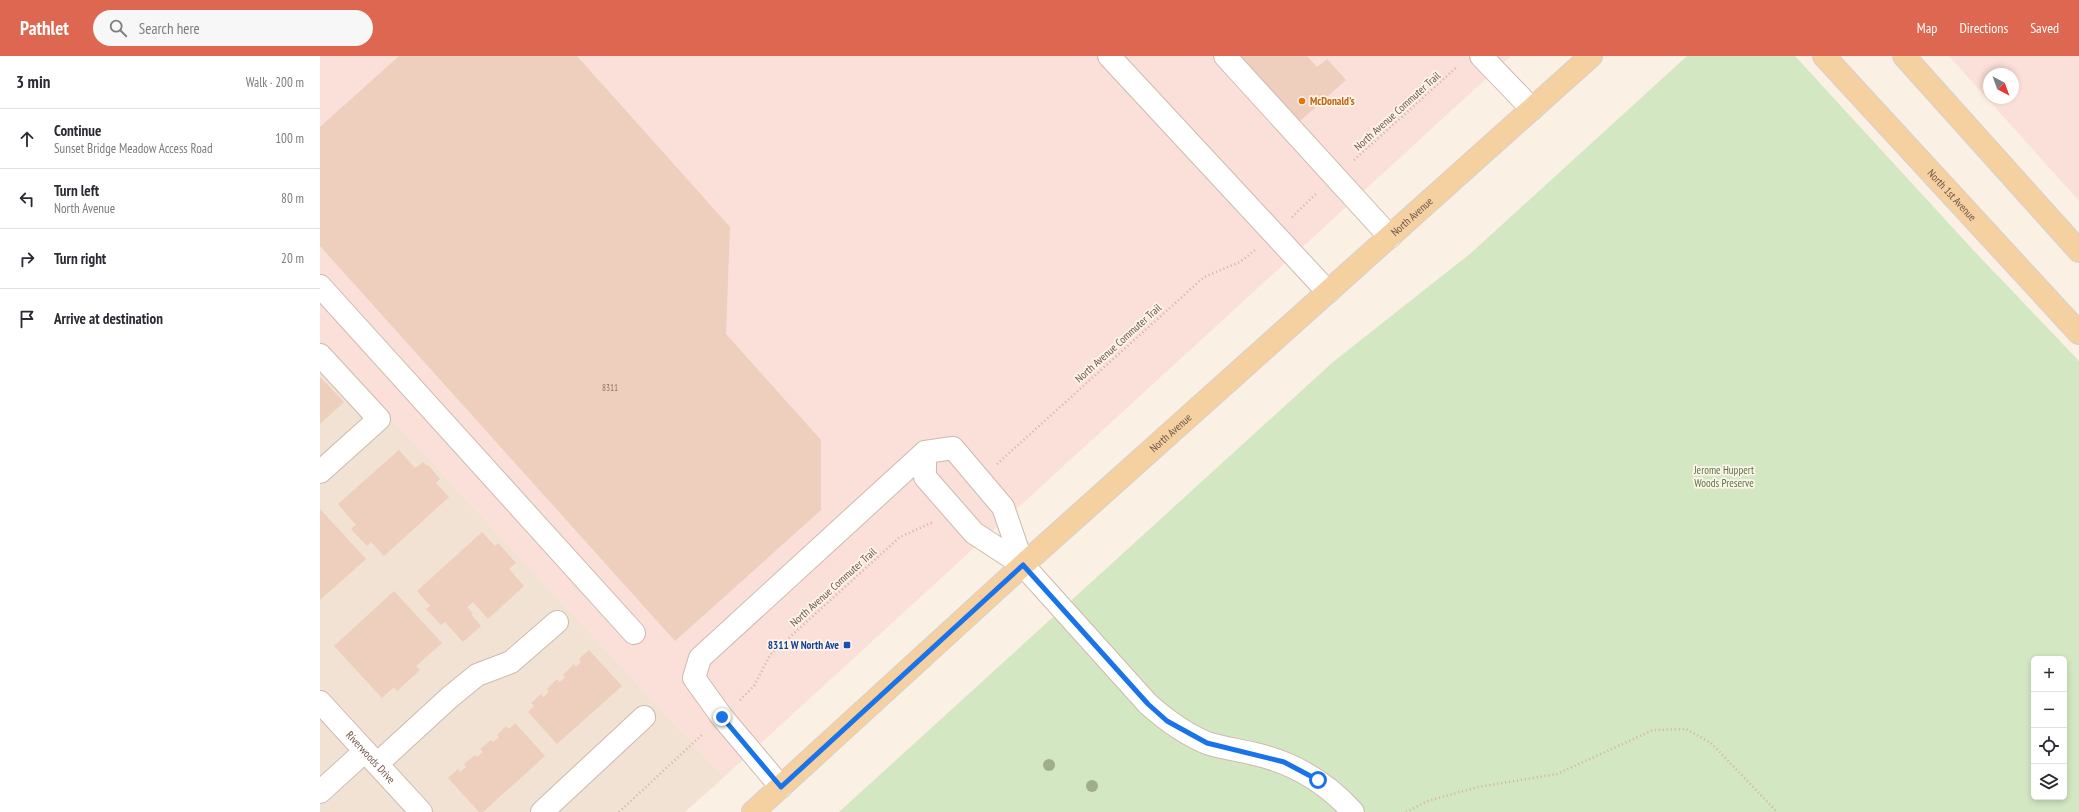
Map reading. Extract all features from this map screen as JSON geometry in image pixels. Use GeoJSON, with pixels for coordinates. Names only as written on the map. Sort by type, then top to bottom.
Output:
{"type":"FeatureCollection","features":[{"type":"Feature","properties":{"kind":"main road","name":"North Avenue"},"geometry":{"type":"LineString","coordinates":[[754,812],[1023,565],[1591,56]]}},
{"type":"Feature","properties":{"kind":"main road","name":"North 1st Avenue"},"geometry":{"type":"LineString","coordinates":[[1824,56],[2079,334]]}},
{"type":"Feature","properties":{"kind":"main road"},"geometry":{"type":"LineString","coordinates":[[1904,56],[2079,251]]}},
{"type":"Feature","properties":{"kind":"street"},"geometry":{"type":"LineString","coordinates":[[1109,56],[1328,292]]}},
{"type":"Feature","properties":{"kind":"street"},"geometry":{"type":"LineString","coordinates":[[1225,56],[1296,136],[1390,237]]}},
{"type":"Feature","properties":{"kind":"street"},"geometry":{"type":"LineString","coordinates":[[1472,58],[1532,109]]}},
{"type":"Feature","properties":{"kind":"street"},"geometry":{"type":"LineString","coordinates":[[320,286],[634,633]]}},
{"type":"Feature","properties":{"kind":"street"},"geometry":{"type":"LineString","coordinates":[[320,355],[379,419],[320,472]]}},
{"type":"Feature","properties":{"kind":"street"},"geometry":{"type":"LineString","coordinates":[[781,787],[722,717],[694,678],[700,658],[925,452],[953,448],[981,479],[1003,507],[1023,565]]}},
{"type":"Feature","properties":{"kind":"street"},"geometry":{"type":"LineString","coordinates":[[925,452],[925,477],[974,533],[1023,565],[1148,704],[1167,721],[1207,743],[1284,762],[1318,780],[1353,812]]}},
{"type":"Feature","properties":{"kind":"street"},"geometry":{"type":"LineString","coordinates":[[320,792],[371,757],[477,675],[511,662],[557,622]]}},
{"type":"Feature","properties":{"kind":"street","name":"Riverwoods Drive"},"geometry":{"type":"LineString","coordinates":[[320,702],[421,812]]}},
{"type":"Feature","properties":{"kind":"street"},"geometry":{"type":"LineString","coordinates":[[542,812],[644,717]]}},
{"type":"Feature","properties":{"kind":"path","name":"North Avenue Commuter Trail"},"geometry":{"type":"LineString","coordinates":[[1351,162],[1472,58]]}},
{"type":"Feature","properties":{"kind":"path"},"geometry":{"type":"LineString","coordinates":[[1287,222],[1321,190]]}},
{"type":"Feature","properties":{"kind":"path","name":"North Avenue Commuter Trail"},"geometry":{"type":"LineString","coordinates":[[993,468],[1204,278],[1240,262],[1257,248]]}},
{"type":"Feature","properties":{"kind":"path","name":"North Avenue Commuter Trail"},"geometry":{"type":"LineString","coordinates":[[738,702],[754,686],[770,654],[900,537],[939,518]]}},
{"type":"Feature","properties":{"kind":"path"},"geometry":{"type":"LineString","coordinates":[[1406,812],[1428,801],[1478,787],[1557,774],[1653,730],[1686,729],[1711,744],[1777,812]]}},
{"type":"Feature","properties":{"kind":"path"},"geometry":{"type":"LineString","coordinates":[[619,812],[707,731]]}},
{"type":"Feature","properties":{"kind":"shaded area"},"geometry":{"type":"Polygon","coordinates":[[[320,56],[1511,56],[724,777],[320,342],[320,56]]]}},
{"type":"Feature","properties":{"kind":"shaded area"},"geometry":{"type":"Polygon","coordinates":[[[1949,56],[2079,56],[2079,201],[1992,104],[2019,104],[2019,68],[1983,68],[1983,94],[1949,56]]]}},
{"type":"Feature","properties":{"kind":"shaded area"},"geometry":{"type":"Polygon","coordinates":[[[320,342],[724,777],[685,812],[320,812],[320,342]]]}},
{"type":"Feature","properties":{"kind":"green space","name":"Jerome Huppert Woods Preserve"},"geometry":{"type":"Polygon","coordinates":[[[1687,56],[1795,56],[1975,252],[2079,361],[2079,812],[839,812],[1333,362],[1471,253],[1687,56]]]}},
{"type":"Feature","properties":{"kind":"building"},"geometry":{"type":"Polygon","coordinates":[[[399,56],[577,56],[730,227],[726,334],[821,440],[821,510],[675,641],[320,246],[320,127],[399,56]]]}},
{"type":"Feature","properties":{"kind":"building","name":"McDonald's"},"geometry":{"type":"Polygon","coordinates":[[[1241,56],[1307,56],[1317,67],[1327,59],[1346,80],[1300,121],[1241,56]]]}},
{"type":"Feature","properties":{"kind":"building"},"geometry":{"type":"Polygon","coordinates":[[[320,377],[344,402],[320,424],[320,377]]]}},
{"type":"Feature","properties":{"kind":"building"},"geometry":{"type":"Polygon","coordinates":[[[399,450],[415,468],[423,462],[427,466],[428,465],[440,479],[436,483],[449,497],[384,556],[371,542],[367,546],[351,529],[356,525],[338,504],[399,450]]]}},
{"type":"Feature","properties":{"kind":"building"},"geometry":{"type":"Polygon","coordinates":[[[320,509],[366,559],[320,600],[320,509]]]}},
{"type":"Feature","properties":{"kind":"building"},"geometry":{"type":"Polygon","coordinates":[[[482,532],[495,546],[498,543],[516,563],[509,569],[524,586],[488,619],[473,602],[467,607],[473,613],[471,614],[481,626],[463,642],[445,622],[441,625],[426,609],[430,606],[417,591],[482,532]]]}},
{"type":"Feature","properties":{"kind":"building"},"geometry":{"type":"Polygon","coordinates":[[[394,591],[442,643],[416,666],[420,670],[397,691],[394,687],[382,698],[334,646],[394,591]]]}},
{"type":"Feature","properties":{"kind":"building"},"geometry":{"type":"Polygon","coordinates":[[[589,650],[622,686],[557,744],[528,712],[534,706],[531,703],[541,694],[543,697],[549,692],[547,689],[557,679],[560,682],[565,677],[563,675],[574,664],[576,667],[581,662],[579,659],[589,650]]]}},
{"type":"Feature","properties":{"kind":"building"},"geometry":{"type":"Polygon","coordinates":[[[515,723],[545,756],[483,812],[479,812],[448,778],[458,769],[460,772],[466,767],[464,764],[475,755],[477,757],[483,752],[480,749],[491,740],[493,742],[499,737],[497,735],[506,726],[509,729],[515,723]]]}},
{"type":"Feature","properties":{"kind":"place","name":"McDonald's"},"geometry":{"type":"Point","coordinates":[1302,101]}},
{"type":"Feature","properties":{"kind":"place","name":"8311 W North Ave"},"geometry":{"type":"Point","coordinates":[847,645]}},
{"type":"Feature","properties":{"kind":"route"},"geometry":{"type":"LineString","coordinates":[[722,717],[781,787],[1023,565],[1148,704],[1167,721],[1207,743],[1284,762],[1318,780]]}}]}
